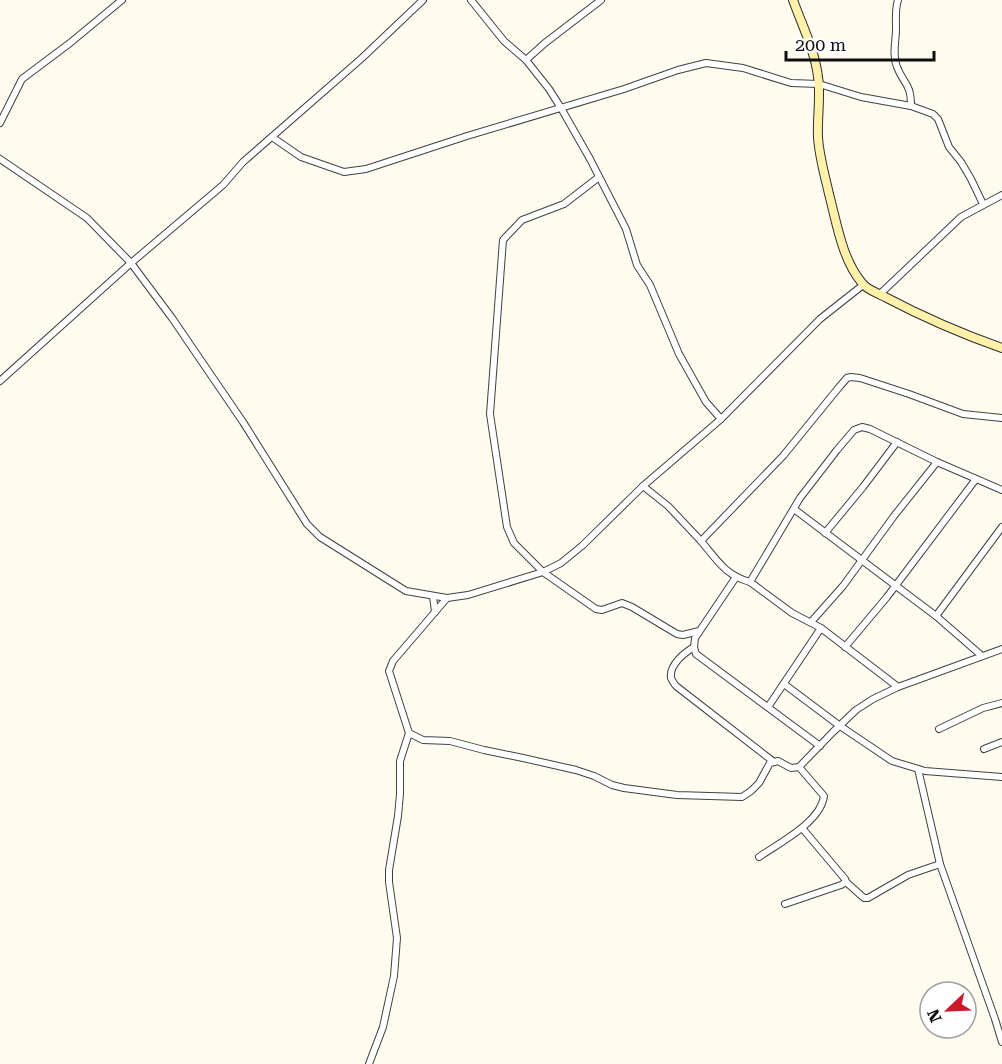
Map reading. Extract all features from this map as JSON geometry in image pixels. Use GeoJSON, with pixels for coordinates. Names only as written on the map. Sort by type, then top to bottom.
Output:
{"type":"FeatureCollection","features":[{"type":"Feature","properties":{"kind":"street"},"geometry":{"type":"LineString","coordinates":[[0,123],[22,79],[70,44],[122,0]]}},
{"type":"Feature","properties":{"kind":"street"},"geometry":{"type":"LineString","coordinates":[[0,381],[131,263],[223,185],[243,162],[362,58],[423,0]]}},
{"type":"Feature","properties":{"kind":"street"},"geometry":{"type":"LineString","coordinates":[[471,0],[504,40],[526,60],[561,108],[626,229],[637,265],[650,285],[679,354],[706,402],[721,419]]}},
{"type":"Feature","properties":{"kind":"street"},"geometry":{"type":"LineString","coordinates":[[526,60],[601,0]]}},
{"type":"Feature","properties":{"kind":"street"},"geometry":{"type":"LineString","coordinates":[[793,0],[817,65],[820,105],[818,136],[840,236],[851,266],[863,285],[971,337],[1002,348]]}},
{"type":"Feature","properties":{"kind":"street"},"geometry":{"type":"LineString","coordinates":[[898,0],[894,60],[897,69],[908,84],[911,106]]}},
{"type":"Feature","properties":{"kind":"street"},"geometry":{"type":"LineString","coordinates":[[272,136],[301,156],[344,172],[366,169],[706,63],[743,68],[791,83],[819,84],[861,97],[911,106],[933,114],[938,119],[949,147],[961,162],[983,204]]}},
{"type":"Feature","properties":{"kind":"street"},"geometry":{"type":"LineString","coordinates":[[0,159],[87,218],[131,263],[172,318],[243,422],[308,524],[320,537],[406,591],[433,596],[447,598],[468,595],[543,572],[561,563],[583,545],[643,486],[721,419],[820,319],[863,285]]}},
{"type":"Feature","properties":{"kind":"street"},"geometry":{"type":"LineString","coordinates":[[599,177],[564,204],[522,220],[503,240],[490,414],[507,527],[514,543],[543,572],[596,609],[602,610],[622,603],[677,634],[699,631]]}},
{"type":"Feature","properties":{"kind":"street"},"geometry":{"type":"LineString","coordinates":[[880,294],[961,218],[1002,195]]}},
{"type":"Feature","properties":{"kind":"street"},"geometry":{"type":"LineString","coordinates":[[701,541],[783,456],[847,378],[860,378],[963,414],[1002,418]]}},
{"type":"Feature","properties":{"kind":"street"},"geometry":{"type":"LineString","coordinates":[[750,582],[800,498],[854,430],[862,427],[1002,490]]}},
{"type":"Feature","properties":{"kind":"street"},"geometry":{"type":"LineString","coordinates":[[825,533],[897,442]]}},
{"type":"Feature","properties":{"kind":"street"},"geometry":{"type":"LineString","coordinates":[[811,622],[843,586],[937,462]]}},
{"type":"Feature","properties":{"kind":"street"},"geometry":{"type":"LineString","coordinates":[[845,647],[895,586],[976,479]]}},
{"type":"Feature","properties":{"kind":"street"},"geometry":{"type":"LineString","coordinates":[[643,486],[668,506],[727,572],[736,578],[750,582],[792,613],[821,628],[898,687]]}},
{"type":"Feature","properties":{"kind":"street"},"geometry":{"type":"LineString","coordinates":[[794,509],[936,616],[982,656]]}},
{"type":"Feature","properties":{"kind":"street"},"geometry":{"type":"LineString","coordinates":[[936,616],[1002,527]]}},
{"type":"Feature","properties":{"kind":"street"},"geometry":{"type":"LineString","coordinates":[[736,578],[694,638],[696,654],[820,746]]}},
{"type":"Feature","properties":{"kind":"street"},"geometry":{"type":"LineString","coordinates":[[433,596],[435,612]]}},
{"type":"Feature","properties":{"kind":"street"},"geometry":{"type":"LineString","coordinates":[[369,1064],[384,1027],[394,976],[397,938],[389,870],[398,816],[400,761],[409,733],[389,671],[396,656],[447,598]]}},
{"type":"Feature","properties":{"kind":"street"},"geometry":{"type":"LineString","coordinates":[[768,707],[821,628]]}},
{"type":"Feature","properties":{"kind":"street"},"geometry":{"type":"LineString","coordinates":[[694,647],[684,653],[672,670],[671,679],[676,687],[774,762]]}},
{"type":"Feature","properties":{"kind":"street"},"geometry":{"type":"LineString","coordinates":[[409,733],[423,740],[458,743],[576,770],[624,788],[677,795],[742,796],[759,783],[770,763],[778,761],[791,768],[800,767],[856,710],[873,699],[898,687],[1002,649]]}},
{"type":"Feature","properties":{"kind":"street"},"geometry":{"type":"LineString","coordinates":[[784,684],[840,726],[892,760],[925,771],[1002,777]]}},
{"type":"Feature","properties":{"kind":"street"},"geometry":{"type":"LineString","coordinates":[[939,729],[983,708],[1002,703]]}},
{"type":"Feature","properties":{"kind":"street"},"geometry":{"type":"LineString","coordinates":[[984,749],[1002,742]]}},
{"type":"Feature","properties":{"kind":"street"},"geometry":{"type":"LineString","coordinates":[[759,856],[802,828],[823,802],[824,796],[800,767]]}},
{"type":"Feature","properties":{"kind":"street"},"geometry":{"type":"LineString","coordinates":[[918,769],[940,864],[996,1019],[1002,1042]]}},
{"type":"Feature","properties":{"kind":"street"},"geometry":{"type":"LineString","coordinates":[[802,828],[846,882],[864,898],[868,898],[908,874],[940,864]]}},
{"type":"Feature","properties":{"kind":"street"},"geometry":{"type":"LineString","coordinates":[[785,904],[846,882]]}}]}
